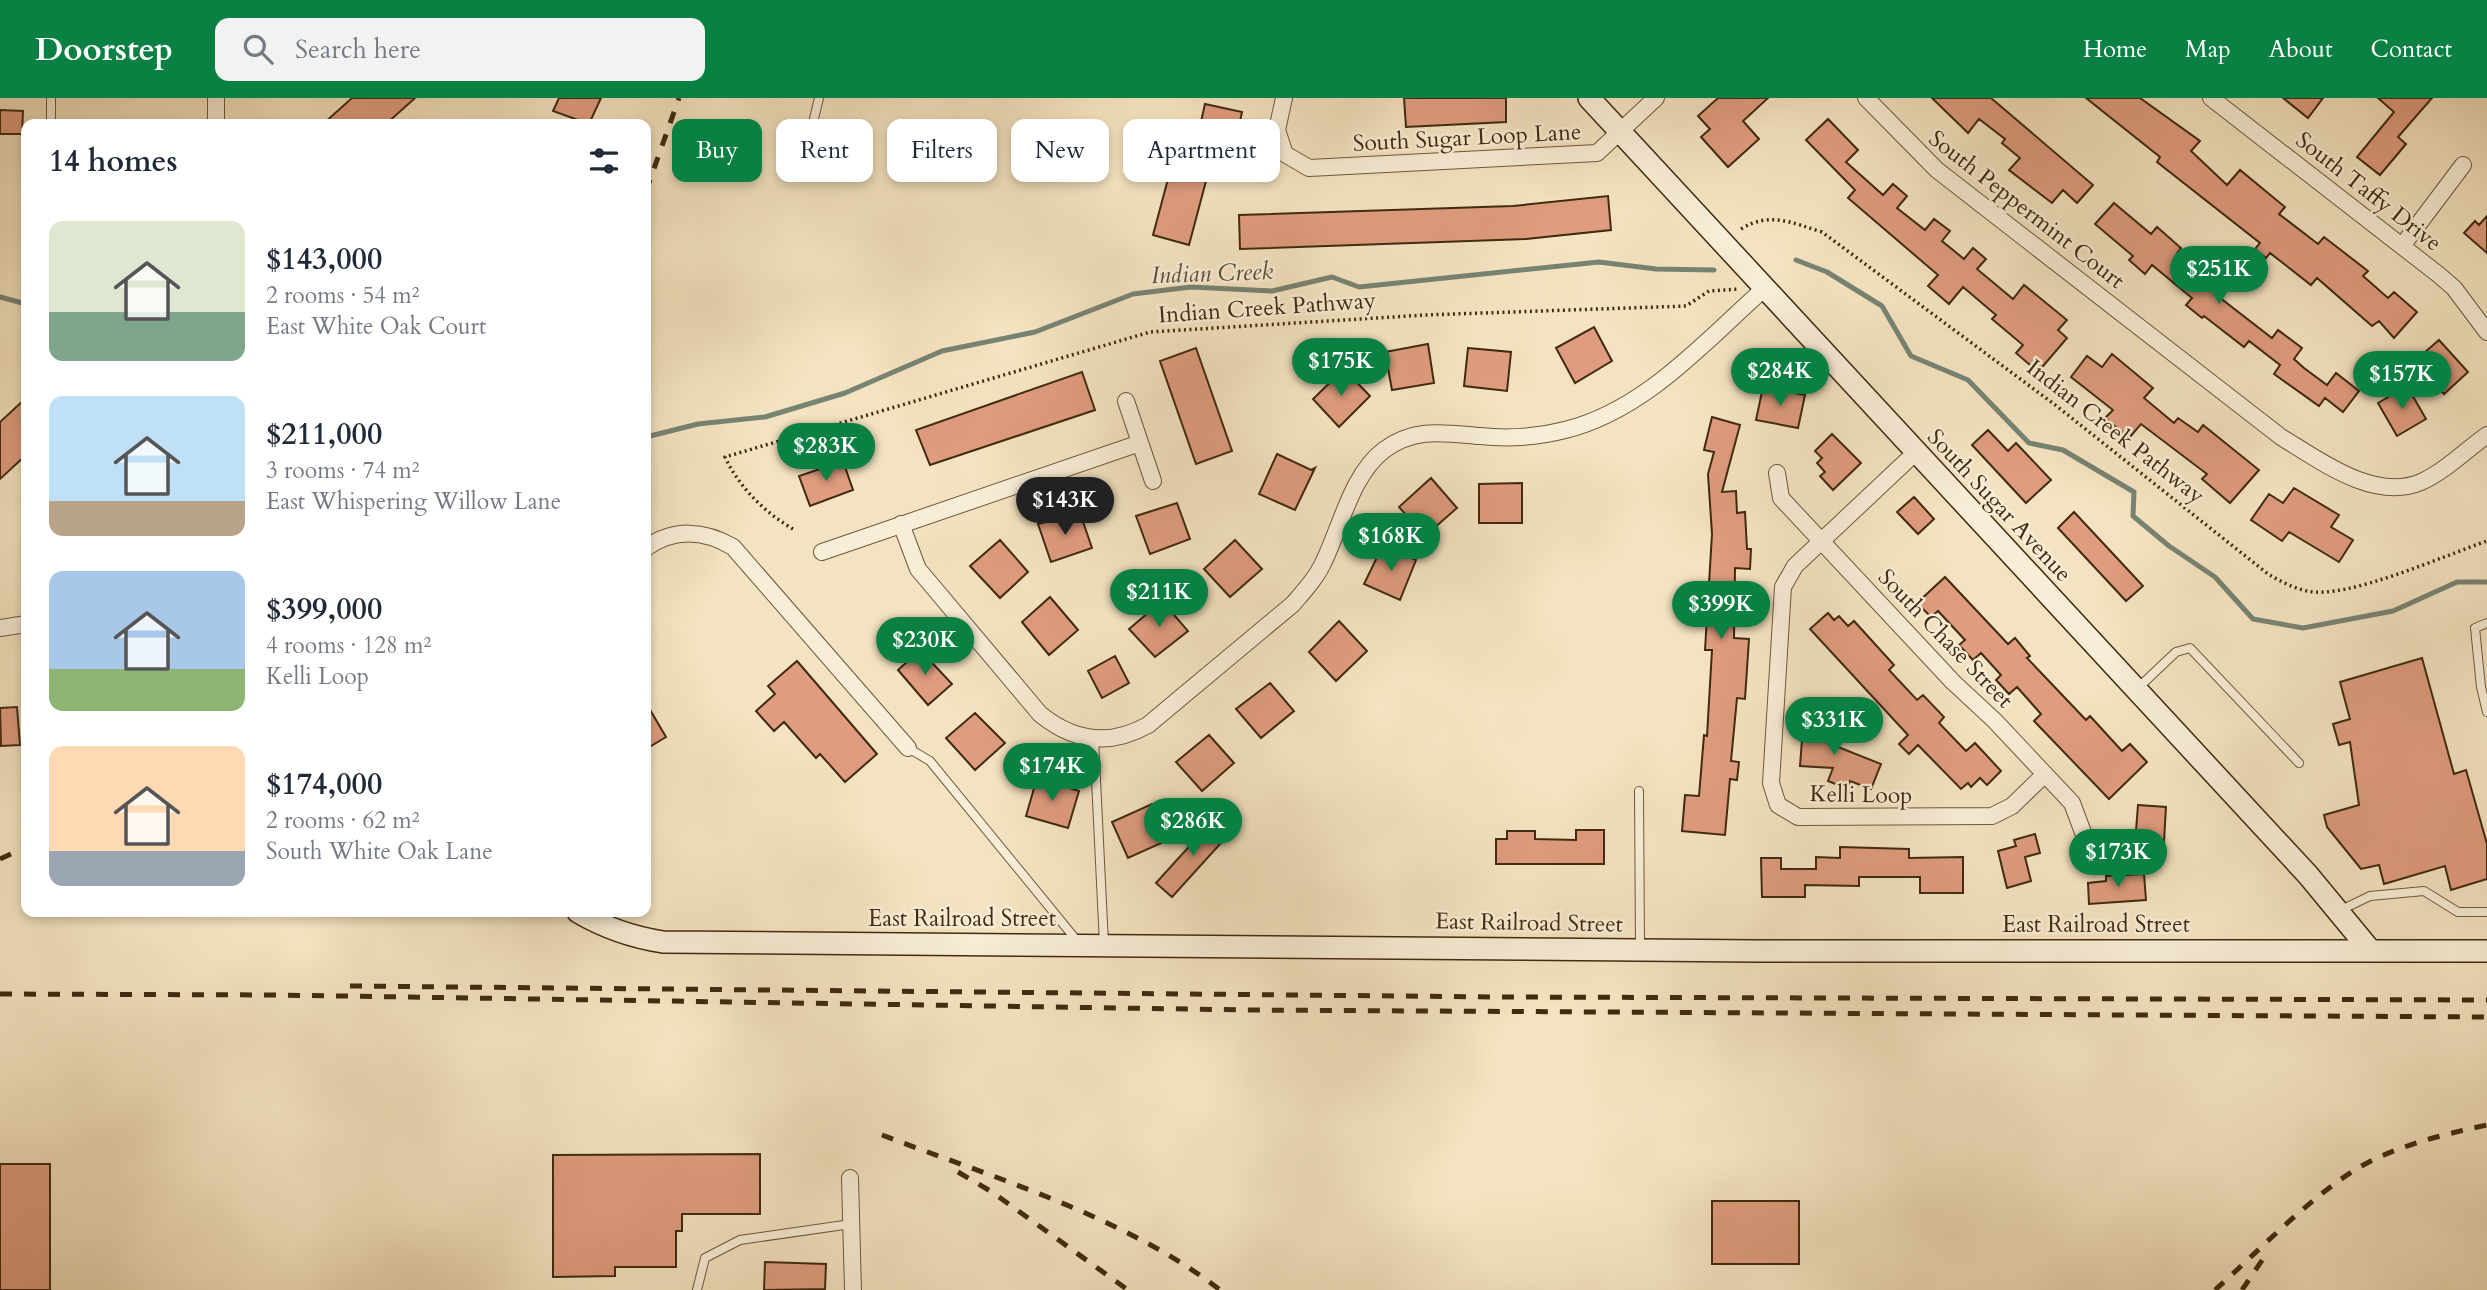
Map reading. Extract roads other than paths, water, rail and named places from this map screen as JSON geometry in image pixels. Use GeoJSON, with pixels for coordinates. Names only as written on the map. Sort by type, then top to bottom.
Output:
{"type":"FeatureCollection","features":[{"type":"Feature","properties":{"kind":"street"},"geometry":{"type":"LineString","coordinates":[[216,98],[216,119]]}},
{"type":"Feature","properties":{"kind":"street","name":"South Sugar Loop Lane"},"geometry":{"type":"LineString","coordinates":[[1284,98],[1277,130],[1285,154],[1309,168],[1597,153],[1620,131]]}},
{"type":"Feature","properties":{"kind":"street","name":"South Sugar Avenue"},"geometry":{"type":"LineString","coordinates":[[1590,98],[1766,287],[1915,453],[2308,875],[2370,950]]}},
{"type":"Feature","properties":{"kind":"street"},"geometry":{"type":"LineString","coordinates":[[1620,131],[1656,98]]}},
{"type":"Feature","properties":{"kind":"street","name":"South Peppermint Court"},"geometry":{"type":"LineString","coordinates":[[1866,98],[1937,170],[2281,437],[2317,459],[2355,478],[2380,486],[2402,487],[2421,482],[2487,435]]}},
{"type":"Feature","properties":{"kind":"street","name":"South Taffy Drive"},"geometry":{"type":"LineString","coordinates":[[2211,98],[2229,103],[2454,288],[2487,332]]}},
{"type":"Feature","properties":{"kind":"street"},"geometry":{"type":"LineString","coordinates":[[2402,246],[2463,165]]}},
{"type":"Feature","properties":{"kind":"street"},"geometry":{"type":"LineString","coordinates":[[901,524],[918,569],[1040,714],[1066,732],[1094,739],[1132,734],[1148,725],[1293,604],[1323,564],[1363,474],[1383,450],[1401,439],[1426,431],[1524,437],[1588,424],[1636,400],[1659,383],[1766,287]]}},
{"type":"Feature","properties":{"kind":"street"},"geometry":{"type":"LineString","coordinates":[[1126,401],[1153,481]]}},
{"type":"Feature","properties":{"kind":"street"},"geometry":{"type":"LineString","coordinates":[[822,552],[1140,443]]}},
{"type":"Feature","properties":{"kind":"street","name":"Kelli Loop"},"geometry":{"type":"LineString","coordinates":[[1915,453],[1795,566],[1783,587],[1771,783],[1778,805],[1798,817],[1993,816],[2012,806],[2045,774]]}},
{"type":"Feature","properties":{"kind":"street","name":"South Chase Street"},"geometry":{"type":"LineString","coordinates":[[1777,473],[1781,498],[1953,682],[2072,803],[2084,835]]}},
{"type":"Feature","properties":{"kind":"street"},"geometry":{"type":"LineString","coordinates":[[651,545],[673,534],[695,533],[719,538],[733,547],[908,748]]}},
{"type":"Feature","properties":{"kind":"street"},"geometry":{"type":"LineString","coordinates":[[0,628],[21,625]]}},
{"type":"Feature","properties":{"kind":"street","name":"East Railroad Street"},"geometry":{"type":"LineString","coordinates":[[587,917],[612,930],[663,942],[1640,950],[2487,951]]}},
{"type":"Feature","properties":{"kind":"street"},"geometry":{"type":"LineString","coordinates":[[850,1178],[853,1290]]}},
{"type":"Feature","properties":{"kind":"lane"},"geometry":{"type":"LineString","coordinates":[[51,98],[51,119]]}},
{"type":"Feature","properties":{"kind":"lane"},"geometry":{"type":"LineString","coordinates":[[814,119],[819,98]]}},
{"type":"Feature","properties":{"kind":"lane"},"geometry":{"type":"LineString","coordinates":[[2487,623],[2475,628],[2481,687],[2487,712]]}},
{"type":"Feature","properties":{"kind":"lane"},"geometry":{"type":"LineString","coordinates":[[2136,690],[2176,652],[2190,648],[2300,763]]}},
{"type":"Feature","properties":{"kind":"lane"},"geometry":{"type":"LineString","coordinates":[[1094,739],[1104,944]]}},
{"type":"Feature","properties":{"kind":"lane"},"geometry":{"type":"LineString","coordinates":[[908,748],[930,761],[1079,945]]}},
{"type":"Feature","properties":{"kind":"lane"},"geometry":{"type":"LineString","coordinates":[[1639,791],[1640,950]]}},
{"type":"Feature","properties":{"kind":"lane"},"geometry":{"type":"LineString","coordinates":[[2339,912],[2370,895],[2424,891],[2458,912],[2487,912]]}},
{"type":"Feature","properties":{"kind":"lane"},"geometry":{"type":"LineString","coordinates":[[697,1290],[705,1258],[740,1240],[851,1224]]}},
{"type":"Feature","properties":{"kind":"waterway","name":"Indian Creek"},"geometry":{"type":"LineString","coordinates":[[1796,260],[1827,272],[1882,306],[1911,356],[1968,380],[2029,443],[2063,450],[2134,492],[2133,516],[2169,546],[2215,577],[2253,619],[2303,628],[2393,611],[2457,582],[2487,582]]}},
{"type":"Feature","properties":{"kind":"waterway","name":"Indian Creek"},"geometry":{"type":"LineString","coordinates":[[651,436],[698,424],[765,417],[845,393],[942,351],[1035,332],[1133,294],[1191,287],[1272,291],[1332,277],[1359,287],[1599,262],[1656,269],[1714,270]]}},
{"type":"Feature","properties":{"kind":"waterway","name":"Indian Creek"},"geometry":{"type":"LineString","coordinates":[[0,297],[21,303]]}},
{"type":"Feature","properties":{"kind":"railway"},"geometry":{"type":"LineString","coordinates":[[651,177],[679,98]]}},
{"type":"Feature","properties":{"kind":"railway"},"geometry":{"type":"LineString","coordinates":[[0,859],[21,849]]}},
{"type":"Feature","properties":{"kind":"railway"},"geometry":{"type":"LineString","coordinates":[[350,986],[1503,997],[2487,1000]]}},
{"type":"Feature","properties":{"kind":"railway"},"geometry":{"type":"LineString","coordinates":[[0,994],[275,995],[1249,1010],[2487,1017]]}},
{"type":"Feature","properties":{"kind":"railway"},"geometry":{"type":"LineString","coordinates":[[2215,1290],[2309,1204],[2349,1174],[2383,1155],[2412,1144],[2487,1125]]}},
{"type":"Feature","properties":{"kind":"railway"},"geometry":{"type":"LineString","coordinates":[[882,1135],[1102,1220],[1184,1264],[1220,1290]]}},
{"type":"Feature","properties":{"kind":"railway"},"geometry":{"type":"LineString","coordinates":[[958,1172],[992,1192],[1128,1290]]}},
{"type":"Feature","properties":{"kind":"railway"},"geometry":{"type":"LineString","coordinates":[[2242,1290],[2267,1253]]}}]}
